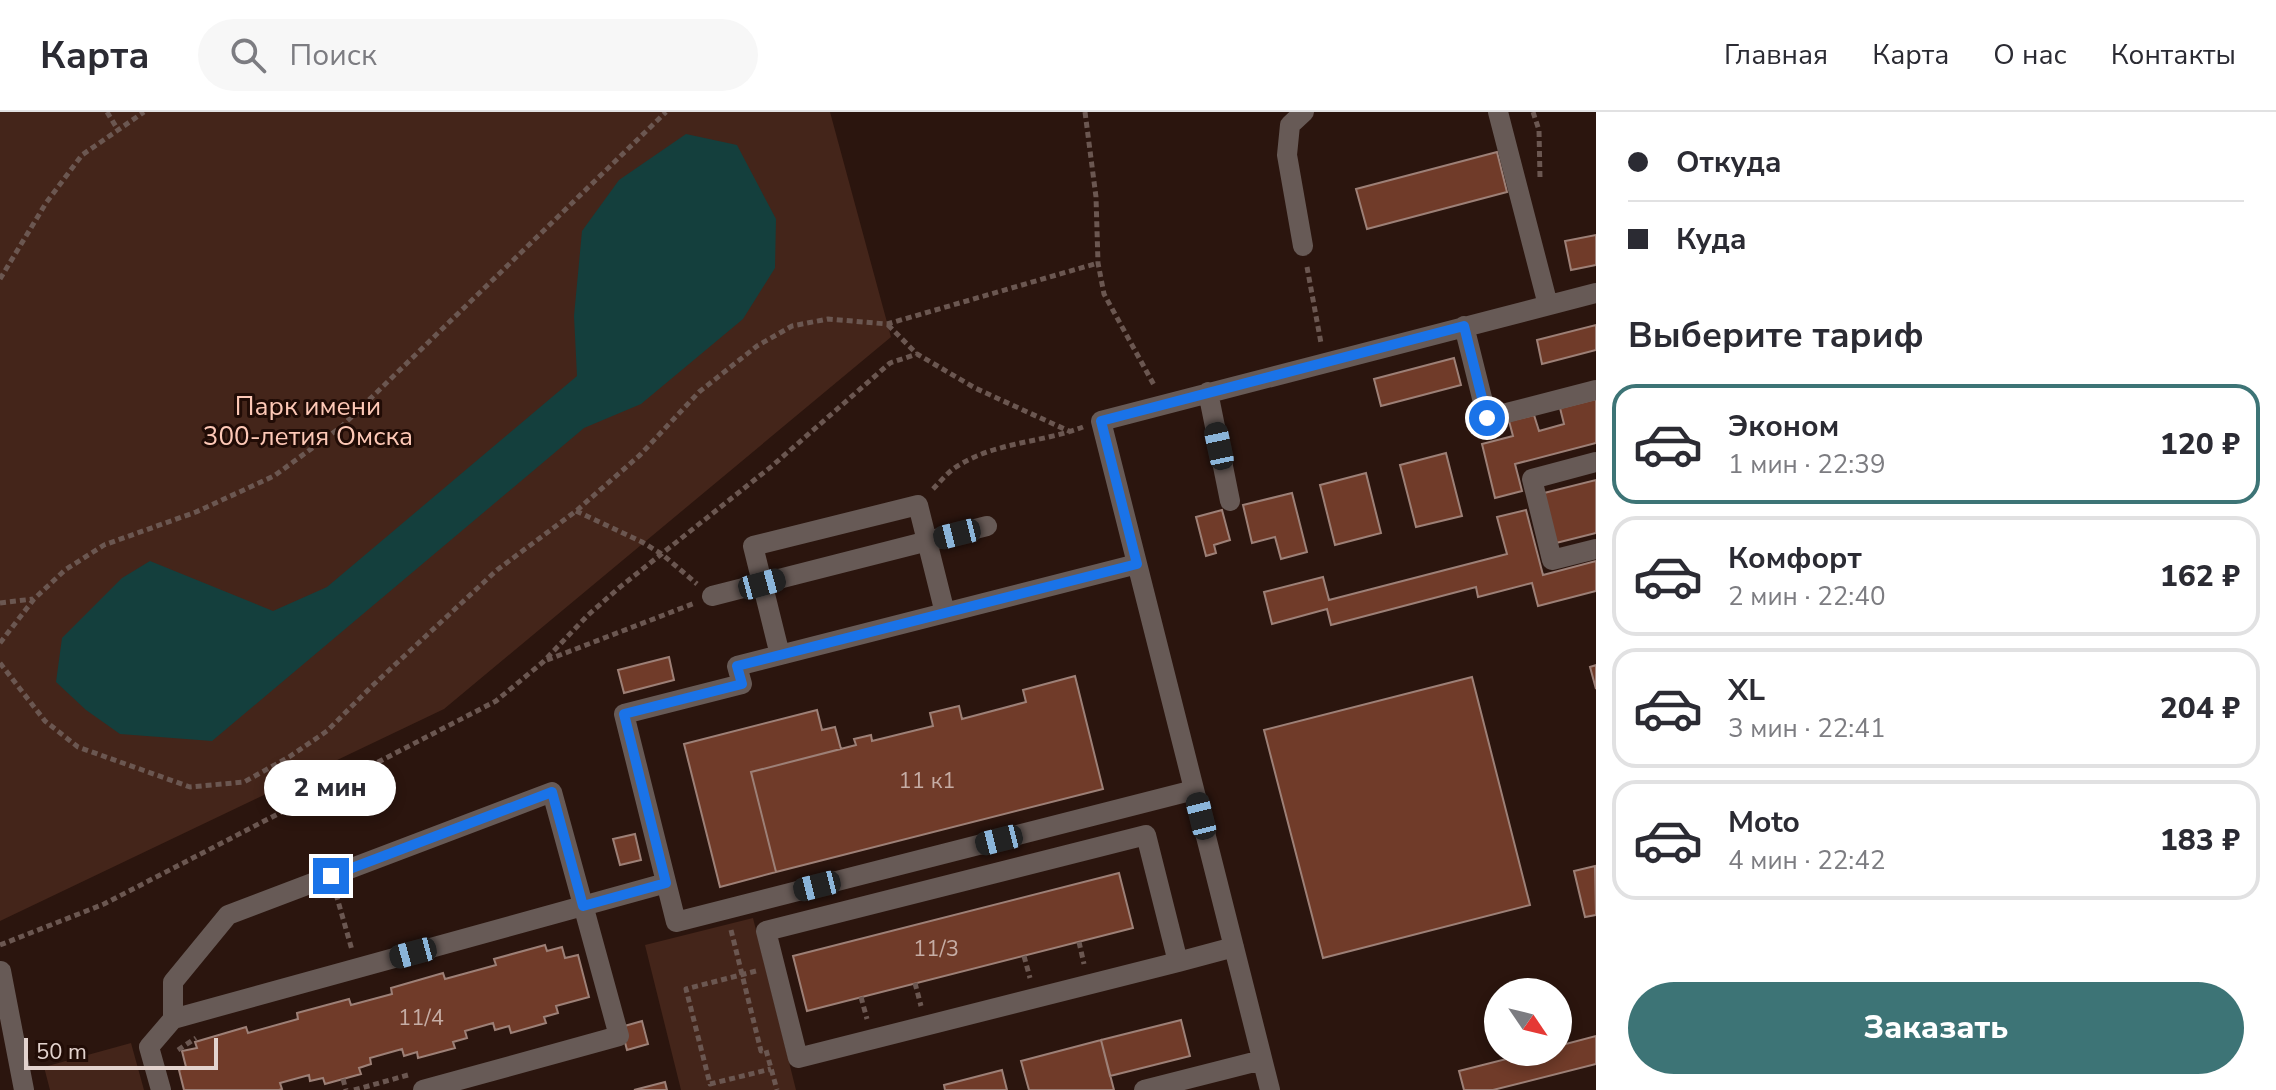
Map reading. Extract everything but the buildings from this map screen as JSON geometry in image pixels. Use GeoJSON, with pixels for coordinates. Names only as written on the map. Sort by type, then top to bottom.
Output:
{"type":"FeatureCollection","features":[{"type":"Feature","properties":{"kind":"lane"},"geometry":{"type":"LineString","coordinates":[[1303,246],[1287,155],[1290,125],[1304,112]]}},
{"type":"Feature","properties":{"kind":"lane"},"geometry":{"type":"LineString","coordinates":[[1498,112],[1548,305]]}},
{"type":"Feature","properties":{"kind":"lane"},"geometry":{"type":"LineString","coordinates":[[1270,1090],[1101,421],[1596,293]]}},
{"type":"Feature","properties":{"kind":"lane"},"geometry":{"type":"LineString","coordinates":[[1464,326],[1487,418],[1596,390]]}},
{"type":"Feature","properties":{"kind":"lane"},"geometry":{"type":"LineString","coordinates":[[1208,392],[1230,501]]}},
{"type":"Feature","properties":{"kind":"lane"},"geometry":{"type":"LineString","coordinates":[[1596,462],[1532,479],[1552,560],[1596,549]]}},
{"type":"Feature","properties":{"kind":"lane"},"geometry":{"type":"LineString","coordinates":[[780,655],[753,546],[918,505],[945,613]]}},
{"type":"Feature","properties":{"kind":"lane"},"geometry":{"type":"LineString","coordinates":[[712,596],[987,526]]}},
{"type":"Feature","properties":{"kind":"lane"},"geometry":{"type":"LineString","coordinates":[[1137,564],[737,666],[742,684],[624,714],[666,883],[676,922],[1194,790]]}},
{"type":"Feature","properties":{"kind":"lane"},"geometry":{"type":"LineString","coordinates":[[173,1019],[173,982],[228,915],[552,792],[619,1036],[423,1090]]}},
{"type":"Feature","properties":{"kind":"lane"},"geometry":{"type":"LineString","coordinates":[[1178,962],[1146,835],[766,931],[798,1058],[1178,962],[1234,947]]}},
{"type":"Feature","properties":{"kind":"lane"},"geometry":{"type":"LineString","coordinates":[[161,1090],[149,1047],[173,1019],[666,883]]}},
{"type":"Feature","properties":{"kind":"lane"},"geometry":{"type":"LineString","coordinates":[[2,984],[7,1035],[24,1090]]}},
{"type":"Feature","properties":{"kind":"lane"},"geometry":{"type":"LineString","coordinates":[[1144,1090],[1262,1060]]}},
{"type":"Feature","properties":{"kind":"path"},"geometry":{"type":"LineString","coordinates":[[107,112],[118,130]]}},
{"type":"Feature","properties":{"kind":"path"},"geometry":{"type":"LineString","coordinates":[[0,279],[46,203],[82,155],[144,112]]}},
{"type":"Feature","properties":{"kind":"path"},"geometry":{"type":"LineString","coordinates":[[0,643],[34,599],[65,570],[104,545],[196,512],[274,476],[341,427],[666,112]]}},
{"type":"Feature","properties":{"kind":"path"},"geometry":{"type":"LineString","coordinates":[[1085,112],[1096,197],[1098,263],[1104,294],[1164,403]]}},
{"type":"Feature","properties":{"kind":"path"},"geometry":{"type":"LineString","coordinates":[[1303,246],[1324,362]]}},
{"type":"Feature","properties":{"kind":"path"},"geometry":{"type":"LineString","coordinates":[[0,663],[45,721],[78,747],[190,787],[244,782],[327,731],[497,570],[576,511],[640,455],[699,392],[757,346],[792,326],[828,319],[887,324],[1098,263]]}},
{"type":"Feature","properties":{"kind":"path"},"geometry":{"type":"LineString","coordinates":[[887,324],[917,354],[975,388],[1071,432]]}},
{"type":"Feature","properties":{"kind":"path"},"geometry":{"type":"LineString","coordinates":[[0,945],[104,904],[496,701],[543,662],[620,587],[772,466],[890,363],[917,354]]}},
{"type":"Feature","properties":{"kind":"path"},"geometry":{"type":"LineString","coordinates":[[918,505],[954,468],[979,455],[1071,432],[1101,421]]}},
{"type":"Feature","properties":{"kind":"path"},"geometry":{"type":"LineString","coordinates":[[543,662],[712,596],[663,555],[576,511]]}},
{"type":"Feature","properties":{"kind":"path"},"geometry":{"type":"LineString","coordinates":[[0,603],[34,599]]}},
{"type":"Feature","properties":{"kind":"path"},"geometry":{"type":"LineString","coordinates":[[331,876],[357,968]]}},
{"type":"Feature","properties":{"kind":"path"},"geometry":{"type":"LineString","coordinates":[[726,909],[761,1051],[766,1050],[777,1090]]}},
{"type":"Feature","properties":{"kind":"path"},"geometry":{"type":"LineString","coordinates":[[1079,942],[1085,969]]}},
{"type":"Feature","properties":{"kind":"path"},"geometry":{"type":"LineString","coordinates":[[1024,956],[1031,982]]}},
{"type":"Feature","properties":{"kind":"path"},"geometry":{"type":"LineString","coordinates":[[742,975],[686,989],[710,1084],[771,1069]]}},
{"type":"Feature","properties":{"kind":"path"},"geometry":{"type":"LineString","coordinates":[[915,983],[922,1010]]}},
{"type":"Feature","properties":{"kind":"path"},"geometry":{"type":"LineString","coordinates":[[861,997],[868,1024]]}},
{"type":"Feature","properties":{"kind":"path"},"geometry":{"type":"LineString","coordinates":[[343,1079],[346,1090]]}},
{"type":"Feature","properties":{"kind":"green space","name":"Парк имени 300-летия Омска"},"geometry":{"type":"Polygon","coordinates":[[[0,112],[830,112],[891,337],[444,709],[0,921],[0,112]]]}},
{"type":"Feature","properties":{"kind":"green space"},"geometry":{"type":"Polygon","coordinates":[[[753,918],[796,1090],[681,1090],[645,945],[753,918]]]}},
{"type":"Feature","properties":{"kind":"green space"},"geometry":{"type":"Polygon","coordinates":[[[131,1043],[144,1090],[50,1090],[44,1067],[131,1043]]]}},
{"type":"Feature","properties":{"kind":"water"},"geometry":{"type":"Polygon","coordinates":[[[686,134],[737,145],[776,219],[775,268],[743,319],[641,404],[584,428],[212,741],[120,734],[86,710],[56,682],[62,638],[122,578],[150,561],[273,611],[327,587],[577,376],[574,316],[582,231],[619,180],[686,134]]]}},
{"type":"Feature","properties":{"kind":"route"},"geometry":{"type":"LineString","coordinates":[[331,876],[552,792],[583,906],[666,883],[624,714],[742,684],[737,666],[1137,564],[1101,421],[1464,326],[1487,418]]}}]}
